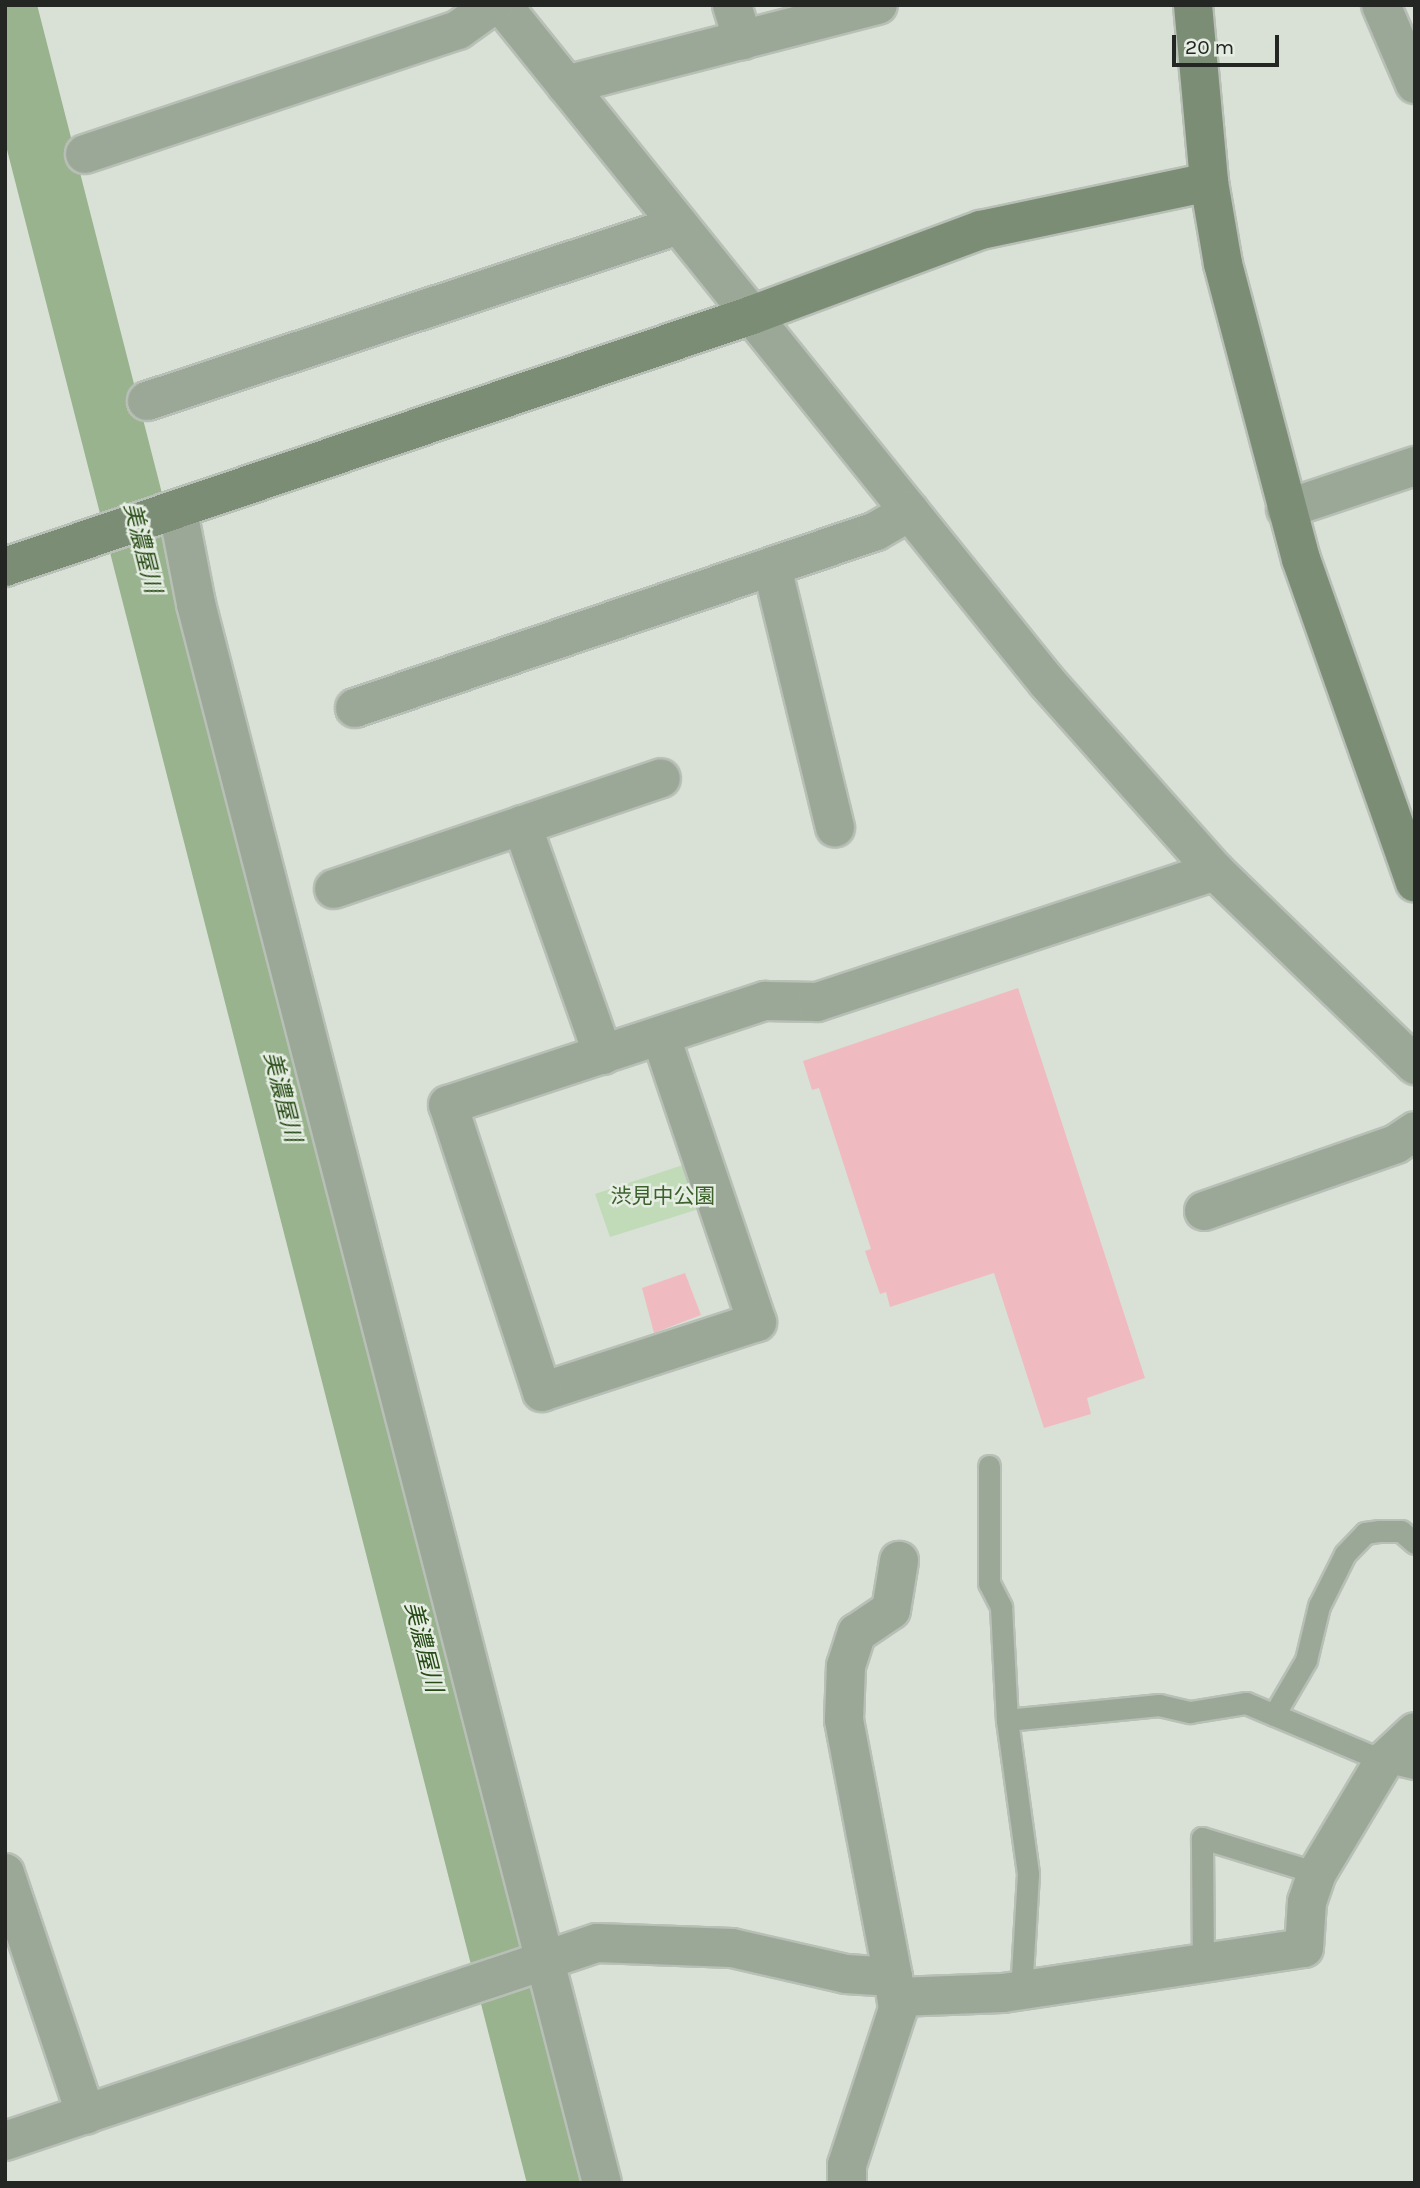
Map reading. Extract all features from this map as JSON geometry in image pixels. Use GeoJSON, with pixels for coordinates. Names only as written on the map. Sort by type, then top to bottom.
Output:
{"type":"FeatureCollection","features":[{"type":"Feature","properties":{"kind":"street"},"geometry":{"type":"LineString","coordinates":[[85,154],[458,30],[493,5]]}},
{"type":"Feature","properties":{"kind":"street"},"geometry":{"type":"LineString","coordinates":[[502,5],[1047,682],[1214,871],[1415,1065]]}},
{"type":"Feature","properties":{"kind":"street"},"geometry":{"type":"LineString","coordinates":[[566,85],[737,23],[878,5]]}},
{"type":"Feature","properties":{"kind":"street"},"geometry":{"type":"LineString","coordinates":[[1193,5],[1209,182],[1223,264],[1286,509],[1415,882]]}},
{"type":"Feature","properties":{"kind":"street"},"geometry":{"type":"LineString","coordinates":[[1381,5],[1415,84]]}},
{"type":"Feature","properties":{"kind":"street"},"geometry":{"type":"LineString","coordinates":[[5,567],[178,511],[752,315],[981,230],[1209,182]]}},
{"type":"Feature","properties":{"kind":"street"},"geometry":{"type":"LineString","coordinates":[[147,401],[679,225]]}},
{"type":"Feature","properties":{"kind":"street"},"geometry":{"type":"LineString","coordinates":[[1286,509],[1415,466]]}},
{"type":"Feature","properties":{"kind":"street"},"geometry":{"type":"LineString","coordinates":[[178,511],[200,617],[602,2183]]}},
{"type":"Feature","properties":{"kind":"street"},"geometry":{"type":"LineString","coordinates":[[355,708],[876,531],[910,511]]}},
{"type":"Feature","properties":{"kind":"street"},"geometry":{"type":"LineString","coordinates":[[772,567],[835,827]]}},
{"type":"Feature","properties":{"kind":"street"},"geometry":{"type":"LineString","coordinates":[[334,889],[661,778]]}},
{"type":"Feature","properties":{"kind":"street"},"geometry":{"type":"LineString","coordinates":[[522,825],[603,1055]]}},
{"type":"Feature","properties":{"kind":"street"},"geometry":{"type":"LineString","coordinates":[[661,1037],[757,1322],[541,1392],[448,1105],[765,1001],[817,1002],[1214,871]]}},
{"type":"Feature","properties":{"kind":"street"},"geometry":{"type":"LineString","coordinates":[[1203,1210],[1396,1144],[1415,1131]]}},
{"type":"Feature","properties":{"kind":"street"},"geometry":{"type":"LineString","coordinates":[[848,2183],[847,2165],[896,1987],[844,1720],[846,1666],[857,1633],[891,1610],[899,1561]]}},
{"type":"Feature","properties":{"kind":"street"},"geometry":{"type":"LineString","coordinates":[[5,2141],[597,1943],[732,1948],[896,1987],[1021,1991],[1304,1948],[1307,1902],[1317,1873],[1399,1764],[1415,1732]]}},
{"type":"Feature","properties":{"kind":"street"},"geometry":{"type":"LineString","coordinates":[[5,1873],[86,2115]]}},
{"type":"Feature","properties":{"kind":"lane"},"geometry":{"type":"LineString","coordinates":[[989,1466],[989,1583],[1001,1606],[1007,1720],[1028,1874],[1021,1991]]}},
{"type":"Feature","properties":{"kind":"lane"},"geometry":{"type":"LineString","coordinates":[[1274,1715],[1306,1660],[1319,1606],[1345,1554],[1365,1533],[1401,1531],[1415,1543]]}},
{"type":"Feature","properties":{"kind":"lane"},"geometry":{"type":"LineString","coordinates":[[1007,1720],[1159,1705],[1190,1712],[1246,1703],[1399,1764]]}},
{"type":"Feature","properties":{"kind":"lane"},"geometry":{"type":"LineString","coordinates":[[1203,1962],[1202,1838],[1317,1873]]}},
{"type":"Feature","properties":{"kind":"green space","name":"渋見中公園"},"geometry":{"type":"Polygon","coordinates":[[[686,1164],[702,1208],[610,1237],[595,1194],[686,1164]]]}},
{"type":"Feature","properties":{"kind":"building"},"geometry":{"type":"Polygon","coordinates":[[[1018,988],[1145,1378],[1087,1398],[1091,1414],[1044,1428],[994,1273],[890,1307],[886,1292],[880,1294],[865,1251],[871,1249],[819,1088],[812,1090],[803,1061],[1018,988]]]}},
{"type":"Feature","properties":{"kind":"building"},"geometry":{"type":"Polygon","coordinates":[[[685,1273],[701,1315],[654,1333],[642,1288],[685,1273]]]}},
{"type":"Feature","properties":{"kind":"waterway","name":"美濃屋川"},"geometry":{"type":"LineString","coordinates":[[5,12],[560,2183]]}}]}
